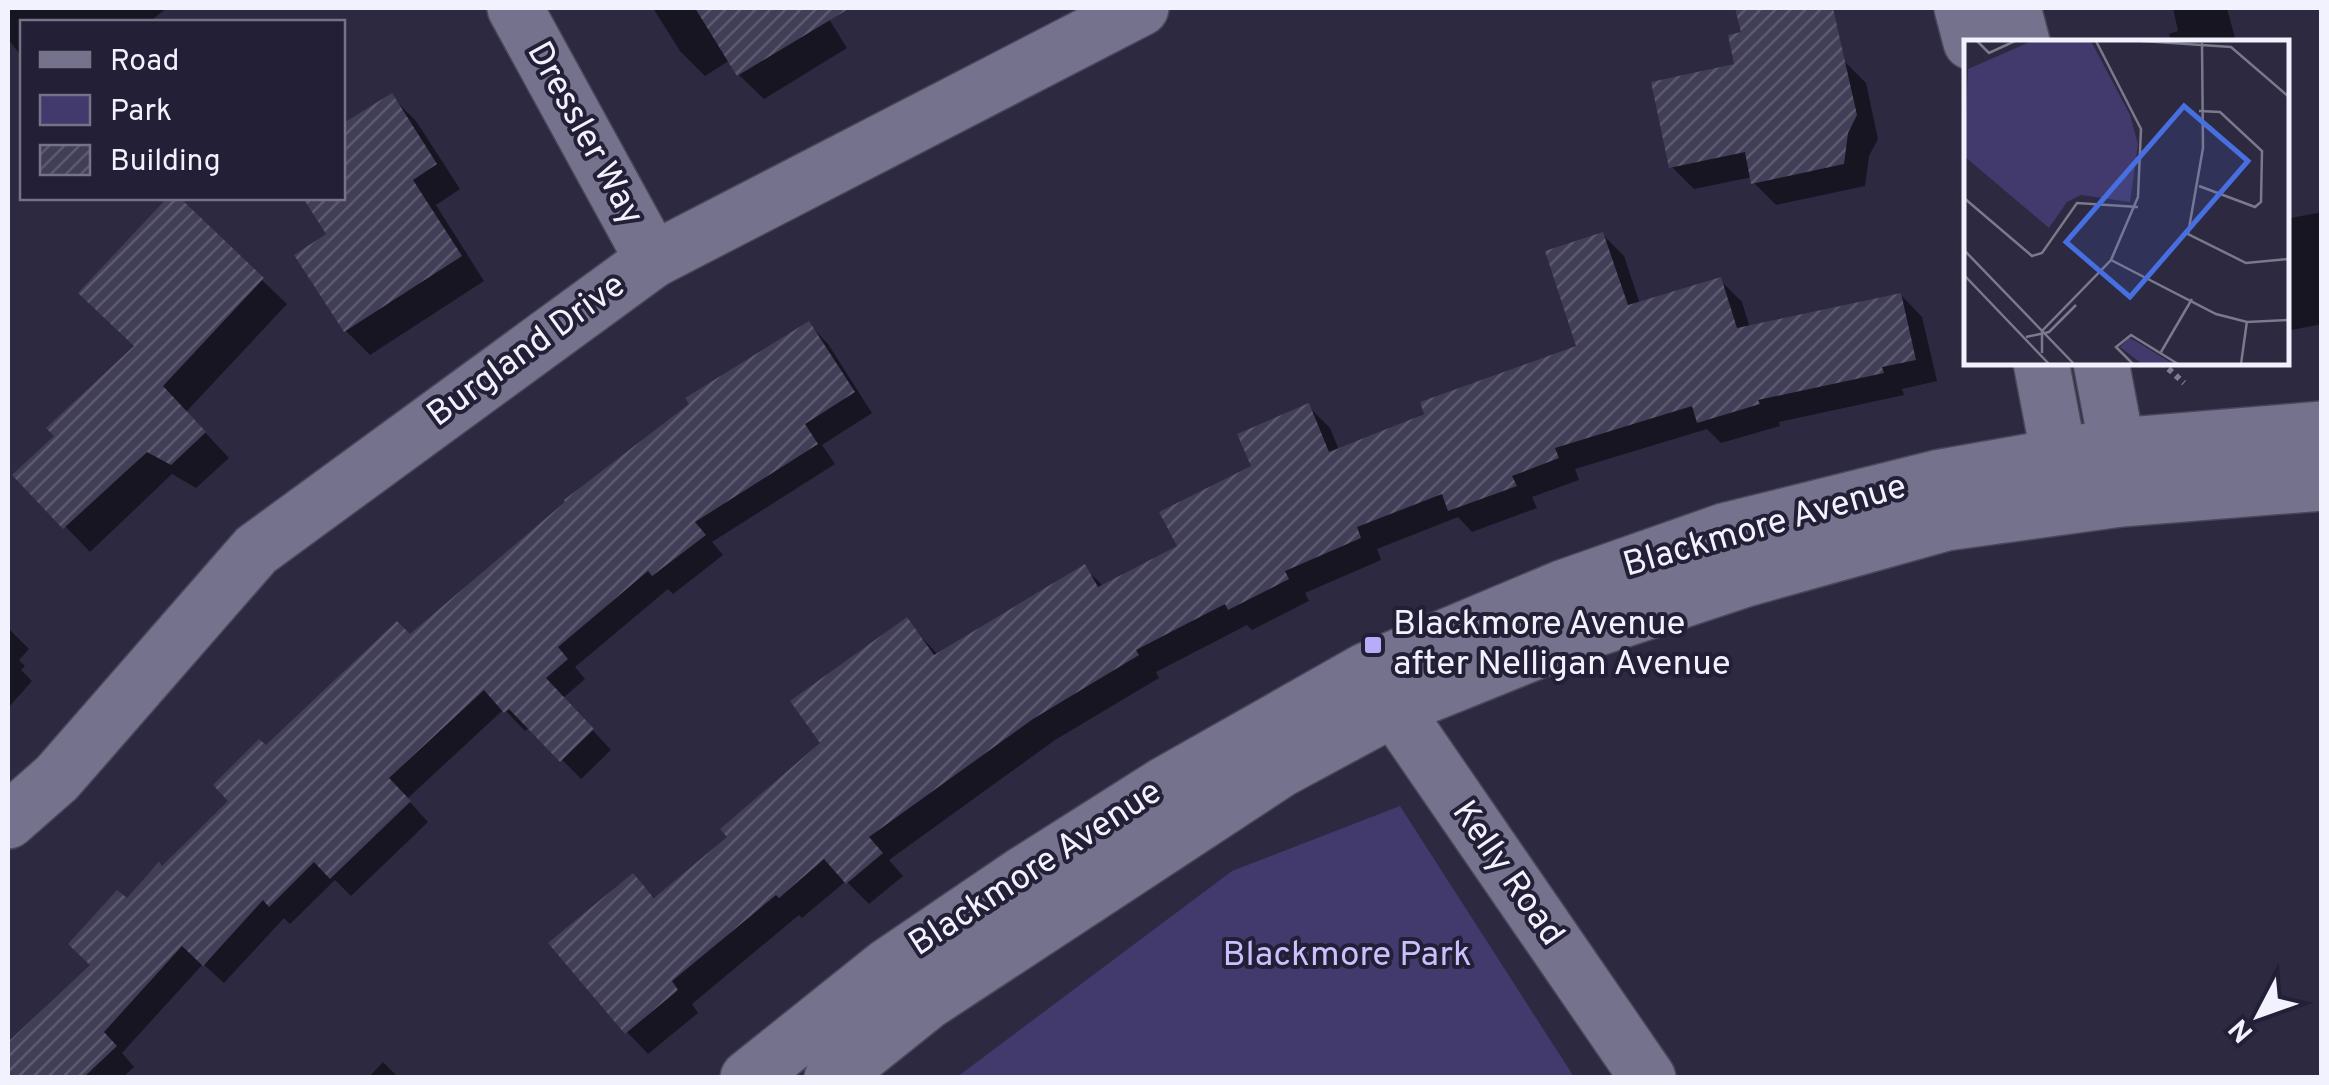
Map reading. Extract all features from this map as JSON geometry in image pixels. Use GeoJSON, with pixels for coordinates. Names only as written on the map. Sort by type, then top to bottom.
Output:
{"type":"FeatureCollection","features":[{"type":"Feature","properties":{"kind":"street","name":"Dressler Way"},"geometry":{"type":"LineString","coordinates":[[515,8],[653,260]]}},
{"type":"Feature","properties":{"kind":"street","name":"Burgland Drive"},"geometry":{"type":"LineString","coordinates":[[8,821],[57,778],[256,550],[653,260],[1140,8]]}},
{"type":"Feature","properties":{"kind":"street"},"geometry":{"type":"LineString","coordinates":[[1962,8],[1970,40]]}},
{"type":"Feature","properties":{"kind":"street"},"geometry":{"type":"LineString","coordinates":[[2013,8],[2021,40]]}},
{"type":"Feature","properties":{"kind":"street"},"geometry":{"type":"LineString","coordinates":[[2042,365],[2093,476]]}},
{"type":"Feature","properties":{"kind":"street"},"geometry":{"type":"LineString","coordinates":[[2093,476],[2101,365]]}},
{"type":"Feature","properties":{"kind":"street","name":"Blackmore Avenue"},"geometry":{"type":"LineString","coordinates":[[2093,476],[2322,429]]}},
{"type":"Feature","properties":{"kind":"street","name":"Blackmore Avenue"},"geometry":{"type":"LineString","coordinates":[[748,1078],[888,966],[1022,874],[1164,785],[1380,689],[1562,588],[1724,531],[1941,476],[2322,483]]}},
{"type":"Feature","properties":{"kind":"street","name":"Blackmore Avenue"},"geometry":{"type":"LineString","coordinates":[[832,1078],[927,1002],[1280,770],[1380,689]]}},
{"type":"Feature","properties":{"kind":"street","name":"Kelly Road"},"geometry":{"type":"LineString","coordinates":[[1380,689],[1648,1078]]}},
{"type":"Feature","properties":{"kind":"green space","name":"Blackmore Park"},"geometry":{"type":"Polygon","coordinates":[[[1400,806],[1574,1077],[957,1077],[1232,871],[1400,806]]]}},
{"type":"Feature","properties":{"kind":"building"},"geometry":{"type":"Polygon","coordinates":[[[695,8],[850,8],[737,76],[695,8]]]}},
{"type":"Feature","properties":{"kind":"building"},"geometry":{"type":"Polygon","coordinates":[[[1735,8],[1833,8],[1857,115],[1848,133],[1844,164],[1751,184],[1745,152],[1669,168],[1651,82],[1734,64],[1728,35],[1741,32],[1735,8]]]}},
{"type":"Feature","properties":{"kind":"building"},"geometry":{"type":"Polygon","coordinates":[[[392,93],[437,164],[413,180],[462,256],[344,332],[294,255],[326,234],[304,200],[345,200],[345,122],[392,93]]]}},
{"type":"Feature","properties":{"kind":"building"},"geometry":{"type":"Polygon","coordinates":[[[165,200],[182,200],[264,278],[163,386],[206,432],[171,465],[147,452],[63,529],[12,475],[54,436],[46,428],[134,346],[78,293],[165,200]]]}},
{"type":"Feature","properties":{"kind":"building"},"geometry":{"type":"Polygon","coordinates":[[[1603,232],[1628,305],[1721,277],[1737,328],[1901,293],[1916,360],[1882,367],[1884,373],[1758,400],[1760,404],[1697,423],[1692,406],[1555,448],[1559,458],[1512,476],[1517,486],[1448,511],[1442,494],[1357,527],[1361,538],[1285,571],[1289,579],[1228,610],[1225,604],[1136,650],[1139,655],[1033,719],[869,837],[883,853],[846,884],[824,859],[672,981],[678,990],[625,1034],[548,943],[633,873],[654,898],[727,837],[720,829],[820,743],[790,701],[907,617],[934,655],[1085,564],[1098,587],[1177,546],[1159,512],[1251,466],[1237,434],[1309,403],[1329,452],[1424,414],[1420,402],[1576,346],[1545,251],[1603,232]]]}},
{"type":"Feature","properties":{"kind":"building"},"geometry":{"type":"Polygon","coordinates":[[[809,321],[855,392],[805,424],[818,444],[695,522],[706,535],[652,576],[648,571],[558,647],[568,659],[546,678],[594,729],[560,762],[509,709],[504,713],[484,690],[389,778],[411,801],[330,879],[314,862],[269,907],[263,900],[203,966],[182,946],[104,1032],[117,1046],[83,1078],[8,1078],[8,1042],[90,965],[68,944],[117,890],[127,898],[159,862],[162,866],[228,801],[213,785],[259,739],[266,745],[397,621],[410,634],[564,500],[689,404],[685,398],[809,321]]]}},
{"type":"Feature","properties":{"kind":"place","name":"Blackmore Avenue after Nelligan Avenue"},"geometry":{"type":"Point","coordinates":[1373,645]}}]}
